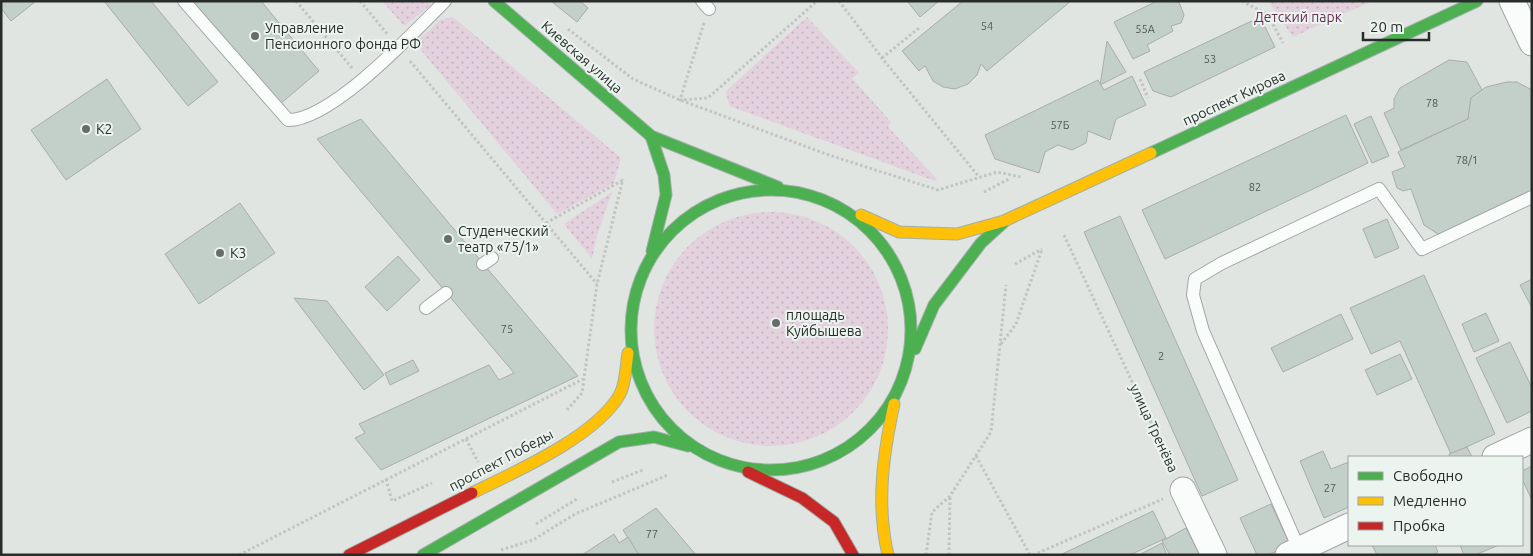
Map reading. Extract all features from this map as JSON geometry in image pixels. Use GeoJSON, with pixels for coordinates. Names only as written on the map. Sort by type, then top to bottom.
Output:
{"type":"FeatureCollection","features":[{"type":"Feature","properties":{"kind":"main road","name":"Киевская улица"},"geometry":{"type":"LineString","coordinates":[[494,1],[651,136],[740,173],[792,192]]}},
{"type":"Feature","properties":{"kind":"main road","name":"проспект Кирова"},"geometry":{"type":"LineString","coordinates":[[1004,222],[1477,1]]}},
{"type":"Feature","properties":{"kind":"main road"},"geometry":{"type":"LineString","coordinates":[[651,136],[664,175],[666,194],[650,257],[633,302],[630,324],[634,368],[641,388],[667,423],[701,451]]}},
{"type":"Feature","properties":{"kind":"main road"},"geometry":{"type":"LineString","coordinates":[[650,257],[672,231],[698,212],[727,197],[759,191],[792,192],[816,196],[900,232],[957,234],[1004,222]]}},
{"type":"Feature","properties":{"kind":"main road"},"geometry":{"type":"LineString","coordinates":[[816,196],[842,209],[868,228],[889,253],[904,282],[911,313],[912,345],[902,380]]}},
{"type":"Feature","properties":{"kind":"main road"},"geometry":{"type":"LineString","coordinates":[[733,465],[761,469],[810,466],[834,455],[864,436],[884,415],[896,395],[934,305],[981,243],[1004,222]]}},
{"type":"Feature","properties":{"kind":"main road","name":"проспект Победы"},"geometry":{"type":"LineString","coordinates":[[349,555],[542,458],[590,426],[609,409],[621,393],[627,367],[630,324]]}},
{"type":"Feature","properties":{"kind":"main road"},"geometry":{"type":"LineString","coordinates":[[888,555],[882,535],[882,459],[896,395]]}},
{"type":"Feature","properties":{"kind":"main road"},"geometry":{"type":"LineString","coordinates":[[422,555],[620,442],[638,436],[668,438],[733,465],[802,498],[834,522],[853,555]]}},
{"type":"Feature","properties":{"kind":"street"},"geometry":{"type":"LineString","coordinates":[[1512,1],[1532,43]]}},
{"type":"Feature","properties":{"kind":"street"},"geometry":{"type":"LineString","coordinates":[[1497,456],[1532,440]]}},
{"type":"Feature","properties":{"kind":"street"},"geometry":{"type":"LineString","coordinates":[[1183,490],[1214,555]]}},
{"type":"Feature","properties":{"kind":"street"},"geometry":{"type":"LineString","coordinates":[[1294,552],[1348,526]]}},
{"type":"Feature","properties":{"kind":"lane"},"geometry":{"type":"LineString","coordinates":[[184,1],[288,120],[300,120],[349,92],[399,47],[445,1]]}},
{"type":"Feature","properties":{"kind":"lane"},"geometry":{"type":"LineString","coordinates":[[1294,552],[1203,331],[1192,295],[1195,280],[1222,263],[1379,190],[1422,249],[1532,197]]}},
{"type":"Feature","properties":{"kind":"lane"},"geometry":{"type":"LineString","coordinates":[[426,308],[446,293]]}},
{"type":"Feature","properties":{"kind":"path"},"geometry":{"type":"LineString","coordinates":[[296,1],[362,80]]}},
{"type":"Feature","properties":{"kind":"path"},"geometry":{"type":"LineString","coordinates":[[360,1],[598,284]]}},
{"type":"Feature","properties":{"kind":"path"},"geometry":{"type":"LineString","coordinates":[[680,100],[708,98],[817,1]]}},
{"type":"Feature","properties":{"kind":"path"},"geometry":{"type":"LineString","coordinates":[[839,1],[882,58],[979,177]]}},
{"type":"Feature","properties":{"kind":"path"},"geometry":{"type":"LineString","coordinates":[[1242,1],[1268,15],[1283,43]]}},
{"type":"Feature","properties":{"kind":"path"},"geometry":{"type":"LineString","coordinates":[[680,100],[705,5]]}},
{"type":"Feature","properties":{"kind":"path"},"geometry":{"type":"LineString","coordinates":[[564,26],[632,79],[680,100],[829,155],[938,190],[997,172],[1021,177]]}},
{"type":"Feature","properties":{"kind":"path"},"geometry":{"type":"LineString","coordinates":[[882,58],[919,28]]}},
{"type":"Feature","properties":{"kind":"path"},"geometry":{"type":"LineString","coordinates":[[1140,79],[1148,98]]}},
{"type":"Feature","properties":{"kind":"path"},"geometry":{"type":"LineString","coordinates":[[984,192],[1010,179]]}},
{"type":"Feature","properties":{"kind":"path"},"geometry":{"type":"LineString","coordinates":[[546,223],[623,180],[598,284],[582,393],[566,412]]}},
{"type":"Feature","properties":{"kind":"path","name":"улица Тренёва"},"geometry":{"type":"LineString","coordinates":[[1064,235],[1183,490]]}},
{"type":"Feature","properties":{"kind":"path"},"geometry":{"type":"LineString","coordinates":[[1001,345],[1016,324],[1042,249],[1015,264]]}},
{"type":"Feature","properties":{"kind":"path"},"geometry":{"type":"LineString","coordinates":[[926,555],[932,512],[950,496],[991,432],[1006,285]]}},
{"type":"Feature","properties":{"kind":"path"},"geometry":{"type":"LineString","coordinates":[[239,555],[583,379]]}},
{"type":"Feature","properties":{"kind":"path"},"geometry":{"type":"LineString","coordinates":[[466,439],[478,463]]}},
{"type":"Feature","properties":{"kind":"path"},"geometry":{"type":"LineString","coordinates":[[976,456],[1031,555],[1183,490]]}},
{"type":"Feature","properties":{"kind":"path"},"geometry":{"type":"LineString","coordinates":[[469,467],[483,460]]}},
{"type":"Feature","properties":{"kind":"path"},"geometry":{"type":"LineString","coordinates":[[612,482],[643,470]]}},
{"type":"Feature","properties":{"kind":"path"},"geometry":{"type":"LineString","coordinates":[[501,550],[533,540],[575,514],[668,475]]}},
{"type":"Feature","properties":{"kind":"path"},"geometry":{"type":"LineString","coordinates":[[386,479],[392,501],[435,482]]}},
{"type":"Feature","properties":{"kind":"path"},"geometry":{"type":"LineString","coordinates":[[949,555],[950,496]]}},
{"type":"Feature","properties":{"kind":"path"},"geometry":{"type":"LineString","coordinates":[[536,524],[578,499]]}},
{"type":"Feature","properties":{"kind":"green space"},"geometry":{"type":"Polygon","coordinates":[[[382,1],[430,1],[431,5],[404,26],[382,1]]]}},
{"type":"Feature","properties":{"kind":"green space","name":"Детский парк"},"geometry":{"type":"Polygon","coordinates":[[[1268,1],[1372,1],[1293,37],[1268,1]]]}},
{"type":"Feature","properties":{"kind":"green space"},"geometry":{"type":"Polygon","coordinates":[[[453,17],[621,158],[614,183],[557,214],[415,43],[440,20],[453,17]]]}},
{"type":"Feature","properties":{"kind":"green space"},"geometry":{"type":"Polygon","coordinates":[[[807,17],[859,73],[852,78],[891,122],[888,127],[937,179],[935,181],[729,106],[726,91],[807,17]]]}},
{"type":"Feature","properties":{"kind":"green space"},"geometry":{"type":"Polygon","coordinates":[[[612,192],[596,239],[592,259],[564,224],[612,192]]]}},
{"type":"Feature","properties":{"kind":"green space"},"geometry":{"type":"Polygon","coordinates":[[[771,212],[805,217],[816,221],[836,232],[861,255],[879,284],[883,295],[888,329],[883,363],[879,374],[868,394],[845,419],[816,437],[805,441],[771,446],[737,441],[726,437],[706,426],[681,403],[663,374],[659,363],[654,329],[659,295],[663,284],[674,264],[697,239],[726,221],[737,217],[771,212]]]}},
{"type":"Feature","properties":{"kind":"building"},"geometry":{"type":"Polygon","coordinates":[[[1,1],[36,1],[11,21],[1,8],[1,1]]]}},
{"type":"Feature","properties":{"kind":"building"},"geometry":{"type":"Polygon","coordinates":[[[104,1],[151,1],[218,82],[188,106],[104,1]]]}},
{"type":"Feature","properties":{"kind":"building","name":"Управление Пенсионного фонда РФ"},"geometry":{"type":"Polygon","coordinates":[[[191,1],[261,1],[319,71],[279,105],[191,1]]]}},
{"type":"Feature","properties":{"kind":"building"},"geometry":{"type":"Polygon","coordinates":[[[551,1],[580,1],[588,8],[577,22],[551,1]]]}},
{"type":"Feature","properties":{"kind":"building"},"geometry":{"type":"Polygon","coordinates":[[[907,1],[939,1],[920,17],[907,1]]]}},
{"type":"Feature","properties":{"kind":"building"},"geometry":{"type":"Polygon","coordinates":[[[963,1],[1071,1],[987,71],[981,64],[977,75],[968,84],[955,89],[943,87],[933,81],[925,66],[919,71],[902,51],[963,1]]]}},
{"type":"Feature","properties":{"kind":"building"},"geometry":{"type":"Polygon","coordinates":[[[1157,1],[1179,2],[1184,15],[1181,23],[1171,26],[1173,31],[1147,45],[1150,51],[1133,59],[1114,22],[1157,1]]]}},
{"type":"Feature","properties":{"kind":"building"},"geometry":{"type":"Polygon","coordinates":[[[1260,17],[1275,47],[1171,97],[1153,91],[1144,72],[1260,17]]]}},
{"type":"Feature","properties":{"kind":"building"},"geometry":{"type":"Polygon","coordinates":[[[1107,41],[1126,72],[1100,85],[1107,41]]]}},
{"type":"Feature","properties":{"kind":"building"},"geometry":{"type":"Polygon","coordinates":[[[1449,60],[1467,62],[1482,90],[1471,98],[1468,119],[1401,150],[1384,113],[1394,108],[1394,99],[1400,88],[1449,60]]]}},
{"type":"Feature","properties":{"kind":"building"},"geometry":{"type":"Polygon","coordinates":[[[1132,76],[1146,105],[1116,119],[1110,140],[1088,131],[1086,143],[1072,150],[1058,145],[1045,152],[1039,173],[995,159],[985,135],[1098,80],[1104,90],[1132,76]]]}},
{"type":"Feature","properties":{"kind":"building","name":"К2"},"geometry":{"type":"Polygon","coordinates":[[[107,79],[141,129],[66,180],[31,130],[107,79]]]}},
{"type":"Feature","properties":{"kind":"building"},"geometry":{"type":"Polygon","coordinates":[[[1507,82],[1517,82],[1532,90],[1532,193],[1441,236],[1424,225],[1411,189],[1403,191],[1397,188],[1392,172],[1405,167],[1398,152],[1468,119],[1471,98],[1486,87],[1507,82]]]}},
{"type":"Feature","properties":{"kind":"building"},"geometry":{"type":"Polygon","coordinates":[[[1346,115],[1368,163],[1165,259],[1142,210],[1346,115]]]}},
{"type":"Feature","properties":{"kind":"building"},"geometry":{"type":"Polygon","coordinates":[[[1371,116],[1389,156],[1372,163],[1354,124],[1371,116]]]}},
{"type":"Feature","properties":{"kind":"building"},"geometry":{"type":"Polygon","coordinates":[[[361,119],[578,376],[381,470],[355,438],[365,433],[359,424],[489,365],[499,380],[514,373],[317,139],[361,119]]]}},
{"type":"Feature","properties":{"kind":"building","name":"К3"},"geometry":{"type":"Polygon","coordinates":[[[240,203],[275,253],[199,304],[165,254],[240,203]]]}},
{"type":"Feature","properties":{"kind":"building"},"geometry":{"type":"Polygon","coordinates":[[[1120,216],[1238,480],[1202,496],[1084,232],[1120,216]]]}},
{"type":"Feature","properties":{"kind":"building"},"geometry":{"type":"Polygon","coordinates":[[[1387,219],[1399,248],[1375,258],[1363,229],[1387,219]]]}},
{"type":"Feature","properties":{"kind":"building"},"geometry":{"type":"Polygon","coordinates":[[[398,256],[420,280],[387,311],[365,287],[398,256]]]}},
{"type":"Feature","properties":{"kind":"building"},"geometry":{"type":"Polygon","coordinates":[[[1424,275],[1495,434],[1451,454],[1400,341],[1371,354],[1350,308],[1424,275]]]}},
{"type":"Feature","properties":{"kind":"building"},"geometry":{"type":"Polygon","coordinates":[[[1532,279],[1532,308],[1520,285],[1532,279]]]}},
{"type":"Feature","properties":{"kind":"building"},"geometry":{"type":"Polygon","coordinates":[[[294,298],[327,301],[384,375],[364,390],[294,298]]]}},
{"type":"Feature","properties":{"kind":"building"},"geometry":{"type":"Polygon","coordinates":[[[1486,313],[1499,341],[1474,352],[1462,324],[1486,313]]]}},
{"type":"Feature","properties":{"kind":"building"},"geometry":{"type":"Polygon","coordinates":[[[1341,314],[1353,339],[1283,372],[1271,348],[1341,314]]]}},
{"type":"Feature","properties":{"kind":"building"},"geometry":{"type":"Polygon","coordinates":[[[1510,342],[1532,388],[1532,411],[1507,423],[1476,358],[1510,342]]]}},
{"type":"Feature","properties":{"kind":"building"},"geometry":{"type":"Polygon","coordinates":[[[1400,354],[1412,379],[1377,395],[1365,370],[1400,354]]]}},
{"type":"Feature","properties":{"kind":"building"},"geometry":{"type":"Polygon","coordinates":[[[413,360],[419,371],[390,385],[385,373],[413,360]]]}},
{"type":"Feature","properties":{"kind":"building"},"geometry":{"type":"Polygon","coordinates":[[[1467,447],[1472,456],[1450,456],[1449,454],[1467,447]]]}},
{"type":"Feature","properties":{"kind":"building"},"geometry":{"type":"Polygon","coordinates":[[[1323,451],[1331,469],[1348,462],[1348,507],[1324,518],[1300,461],[1323,451]]]}},
{"type":"Feature","properties":{"kind":"building"},"geometry":{"type":"Polygon","coordinates":[[[1532,466],[1532,500],[1523,481],[1523,470],[1532,466]]]}},
{"type":"Feature","properties":{"kind":"building"},"geometry":{"type":"Polygon","coordinates":[[[1271,504],[1290,545],[1268,555],[1257,555],[1240,518],[1271,504]]]}},
{"type":"Feature","properties":{"kind":"building"},"geometry":{"type":"Polygon","coordinates":[[[656,508],[696,555],[639,555],[623,530],[656,508]]]}},
{"type":"Feature","properties":{"kind":"building"},"geometry":{"type":"Polygon","coordinates":[[[1153,511],[1166,538],[1130,555],[1060,555],[1153,511]]]}},
{"type":"Feature","properties":{"kind":"building"},"geometry":{"type":"Polygon","coordinates":[[[1186,528],[1200,555],[1170,555],[1162,541],[1186,528]]]}},
{"type":"Feature","properties":{"kind":"building"},"geometry":{"type":"Polygon","coordinates":[[[614,534],[619,543],[628,537],[639,555],[582,555],[614,534]]]}},
{"type":"Feature","properties":{"kind":"building"},"geometry":{"type":"Polygon","coordinates":[[[1162,543],[1167,555],[1139,555],[1162,543]]]}},
{"type":"Feature","properties":{"kind":"building"},"geometry":{"type":"Polygon","coordinates":[[[1372,546],[1435,546],[1438,552],[1432,555],[1377,555],[1372,546]]]}},
{"type":"Feature","properties":{"kind":"building"},"geometry":{"type":"Polygon","coordinates":[[[1460,546],[1497,546],[1475,555],[1464,555],[1460,546]]]}},
{"type":"Feature","properties":{"kind":"traffic: fast"},"geometry":{"type":"LineString","coordinates":[[494,1],[651,136],[778,187]]}},
{"type":"Feature","properties":{"kind":"traffic: fast"},"geometry":{"type":"LineString","coordinates":[[1151,153],[1477,1]]}},
{"type":"Feature","properties":{"kind":"traffic: fast"},"geometry":{"type":"LineString","coordinates":[[651,136],[664,175],[666,195],[652,251]]}},
{"type":"Feature","properties":{"kind":"traffic: fast"},"geometry":{"type":"LineString","coordinates":[[771,190],[798,193],[825,201],[849,214],[870,231],[887,252],[900,276],[908,303],[911,330],[908,357],[900,384],[887,408],[870,429],[849,446],[825,459],[798,467],[771,470],[744,467],[717,459],[693,446],[672,429],[655,408],[642,384],[634,357],[631,330],[634,303],[642,276],[655,252],[672,231],[693,214],[717,201],[744,193],[771,190]]}},
{"type":"Feature","properties":{"kind":"traffic: fast"},"geometry":{"type":"LineString","coordinates":[[915,349],[934,305],[981,243],[1004,222]]}},
{"type":"Feature","properties":{"kind":"traffic: fast"},"geometry":{"type":"LineString","coordinates":[[423,555],[619,442],[654,437],[688,446]]}},
{"type":"Feature","properties":{"kind":"traffic: slow"},"geometry":{"type":"LineString","coordinates":[[861,215],[899,232],[957,234],[1004,221],[1151,153]]}},
{"type":"Feature","properties":{"kind":"traffic: slow"},"geometry":{"type":"LineString","coordinates":[[472,493],[532,464],[593,424],[609,409],[622,390],[628,353]]}},
{"type":"Feature","properties":{"kind":"traffic: slow"},"geometry":{"type":"LineString","coordinates":[[888,555],[882,517],[882,479],[894,404]]}},
{"type":"Feature","properties":{"kind":"traffic: jam"},"geometry":{"type":"LineString","coordinates":[[748,472],[802,498],[834,522],[853,555]]}},
{"type":"Feature","properties":{"kind":"traffic: jam"},"geometry":{"type":"LineString","coordinates":[[349,555],[472,493]]}},
{"type":"Feature","properties":{"kind":"place","name":"Управление Пенсионного фонда РФ"},"geometry":{"type":"Point","coordinates":[255,36]}},
{"type":"Feature","properties":{"kind":"place","name":"К2"},"geometry":{"type":"Point","coordinates":[86,129]}},
{"type":"Feature","properties":{"kind":"place","name":"Студенческий театр «75/1»"},"geometry":{"type":"Point","coordinates":[448,239]}},
{"type":"Feature","properties":{"kind":"place","name":"К3"},"geometry":{"type":"Point","coordinates":[220,253]}},
{"type":"Feature","properties":{"kind":"place","name":"площадь Куйбышева"},"geometry":{"type":"Point","coordinates":[776,323]}}]}
